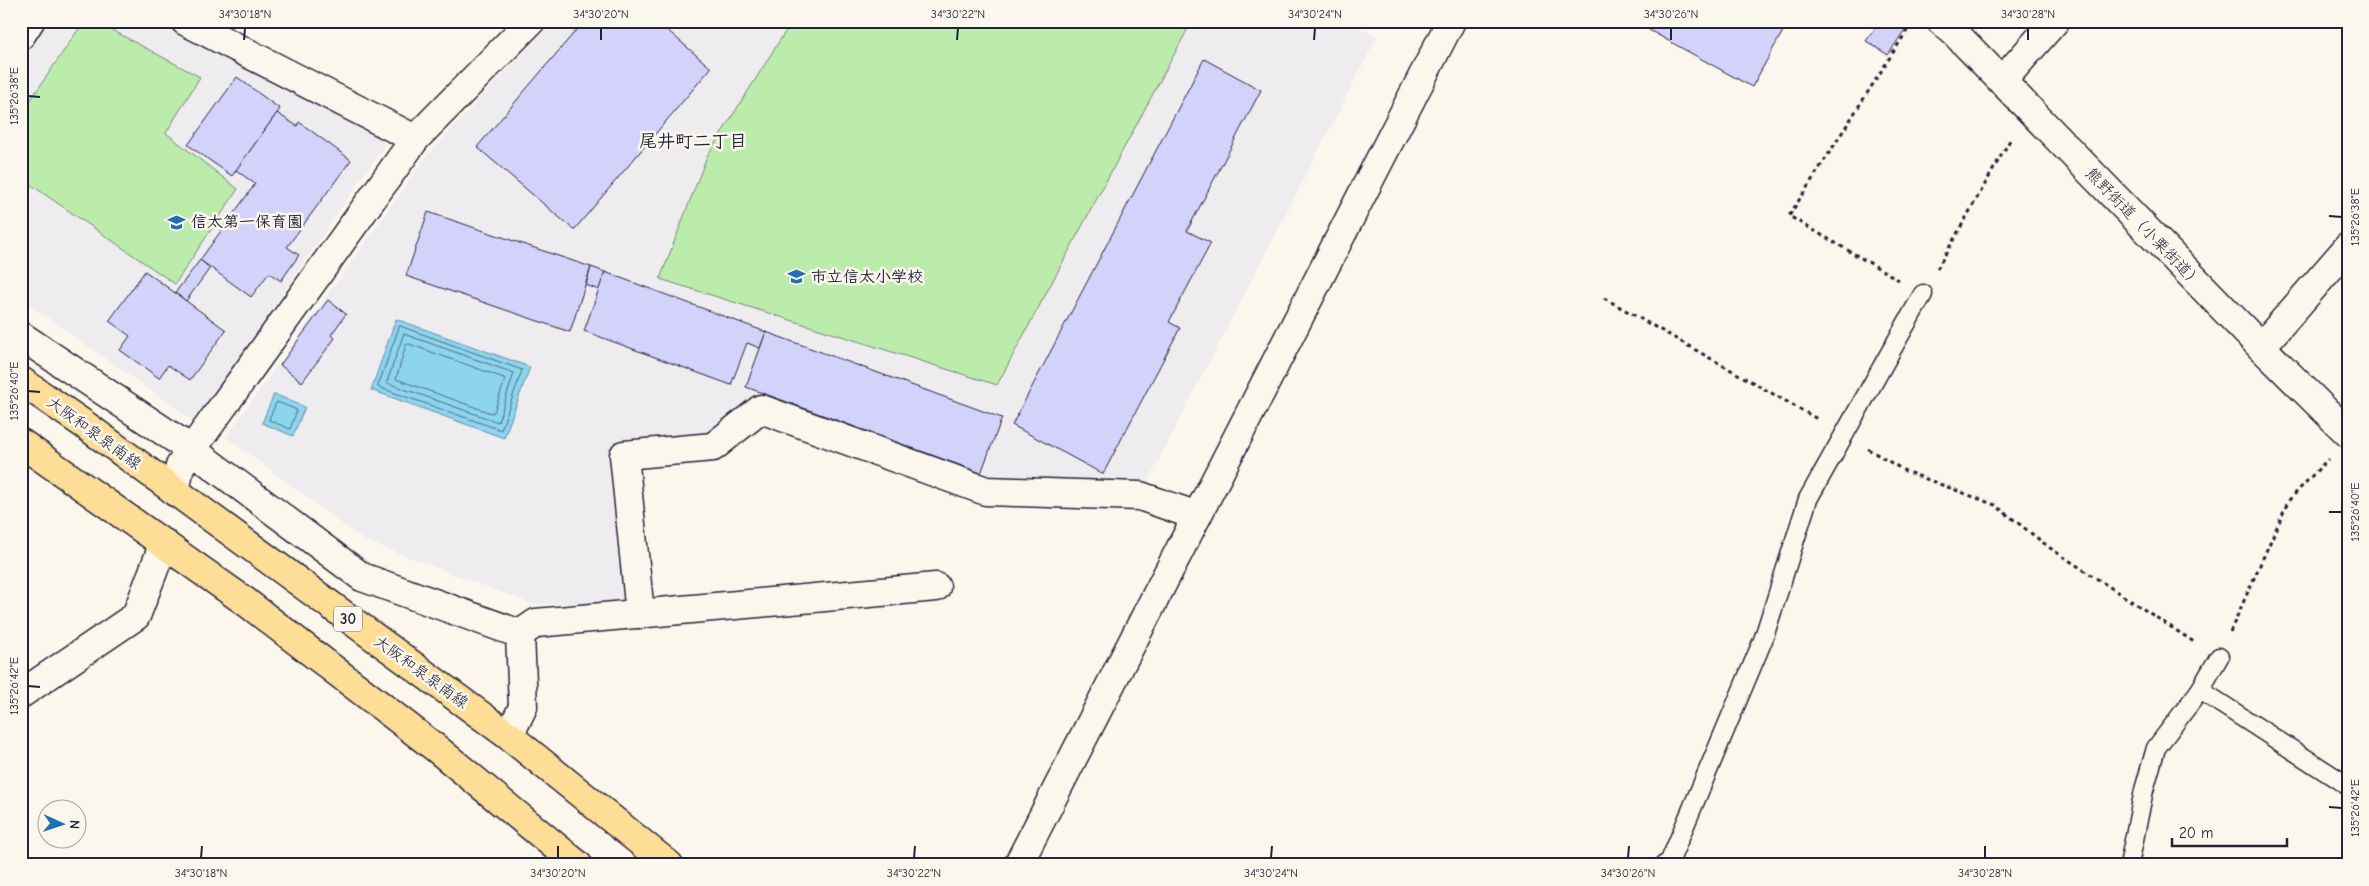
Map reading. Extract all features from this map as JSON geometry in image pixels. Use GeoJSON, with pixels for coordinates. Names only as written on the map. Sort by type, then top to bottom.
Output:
{"type":"FeatureCollection","features":[{"type":"Feature","properties":{"kind":"main road","name":"大阪和泉泉南線"},"geometry":{"type":"LineString","coordinates":[[21,381],[85,425],[509,736],[669,865]]}},
{"type":"Feature","properties":{"kind":"main road"},"geometry":{"type":"LineString","coordinates":[[21,442],[246,602],[437,749],[578,865]]}},
{"type":"Feature","properties":{"kind":"street"},"geometry":{"type":"LineString","coordinates":[[21,35],[30,21]]}},
{"type":"Feature","properties":{"kind":"street"},"geometry":{"type":"LineString","coordinates":[[185,21],[415,139]]}},
{"type":"Feature","properties":{"kind":"street"},"geometry":{"type":"LineString","coordinates":[[175,492],[180,466],[415,139],[531,21]]}},
{"type":"Feature","properties":{"kind":"street"},"geometry":{"type":"LineString","coordinates":[[1018,865],[1451,21]]}},
{"type":"Feature","properties":{"kind":"street","name":"熊野街道（小栗街道）"},"geometry":{"type":"LineString","coordinates":[[1941,21],[1954,32],[2261,347],[2348,433]]}},
{"type":"Feature","properties":{"kind":"street"},"geometry":{"type":"LineString","coordinates":[[2002,81],[2055,21]]}},
{"type":"Feature","properties":{"kind":"street"},"geometry":{"type":"LineString","coordinates":[[2261,347],[2348,247]]}},
{"type":"Feature","properties":{"kind":"street"},"geometry":{"type":"LineString","coordinates":[[21,336],[192,450],[362,577],[520,634]]}},
{"type":"Feature","properties":{"kind":"street"},"geometry":{"type":"LineString","coordinates":[[640,614],[624,455],[713,447],[761,409],[986,491],[1140,496],[1197,516]]}},
{"type":"Feature","properties":{"kind":"street"},"geometry":{"type":"LineString","coordinates":[[21,694],[136,616],[164,543]]}},
{"type":"Feature","properties":{"kind":"street"},"geometry":{"type":"LineString","coordinates":[[520,634],[536,623],[936,587]]}},
{"type":"Feature","properties":{"kind":"street"},"geometry":{"type":"LineString","coordinates":[[509,736],[523,707],[520,634]]}},
{"type":"Feature","properties":{"kind":"lane"},"geometry":{"type":"LineString","coordinates":[[1664,865],[1669,863],[1763,640],[1808,499],[1846,435],[1923,294]]}},
{"type":"Feature","properties":{"kind":"lane"},"geometry":{"type":"LineString","coordinates":[[2129,865],[2144,790],[2156,748],[2200,690],[2219,657]]}},
{"type":"Feature","properties":{"kind":"lane"},"geometry":{"type":"LineString","coordinates":[[2200,690],[2348,786]]}},
{"type":"Feature","properties":{"kind":"path"},"geometry":{"type":"LineString","coordinates":[[1913,21],[1789,216],[1923,294],[2028,109]]}},
{"type":"Feature","properties":{"kind":"path"},"geometry":{"type":"LineString","coordinates":[[1604,298],[1846,435],[1905,471],[1995,505],[2050,548],[2219,657],[2289,500],[2330,457]]}},
{"type":"Feature","properties":{"kind":"shaded area","name":"信太第一保育園"},"geometry":{"type":"Polygon","coordinates":[[[45,21],[157,21],[379,131],[385,144],[195,422],[21,299],[21,62],[45,21]]]}},
{"type":"Feature","properties":{"kind":"shaded area","name":"市立信太小学校"},"geometry":{"type":"Polygon","coordinates":[[[553,21],[700,21],[704,24],[706,21],[1347,21],[1377,37],[1146,485],[988,482],[757,402],[705,438],[615,448],[629,602],[532,604],[364,540],[226,437],[429,153],[553,21]]]}},
{"type":"Feature","properties":{"kind":"green space"},"geometry":{"type":"Polygon","coordinates":[[[84,21],[95,21],[200,77],[166,133],[238,189],[175,284],[21,178],[23,111],[84,21]]]}},
{"type":"Feature","properties":{"kind":"green space"},"geometry":{"type":"Polygon","coordinates":[[[792,21],[1192,21],[997,385],[660,279],[707,156],[792,21]]]}},
{"type":"Feature","properties":{"kind":"water"},"geometry":{"type":"Polygon","coordinates":[[[396,319],[530,367],[504,438],[371,390],[396,319]]]}},
{"type":"Feature","properties":{"kind":"water"},"geometry":{"type":"Polygon","coordinates":[[[274,394],[305,407],[293,436],[262,423],[274,394]]]}},
{"type":"Feature","properties":{"kind":"building"},"geometry":{"type":"Polygon","coordinates":[[[584,21],[657,21],[711,68],[574,230],[477,147],[584,21]]]}},
{"type":"Feature","properties":{"kind":"building"},"geometry":{"type":"Polygon","coordinates":[[[1654,21],[1766,21],[1783,31],[1752,87],[1649,30],[1654,21]]]}},
{"type":"Feature","properties":{"kind":"building"},"geometry":{"type":"Polygon","coordinates":[[[1880,21],[1901,21],[1908,25],[1888,55],[1866,41],[1880,21]]]}},
{"type":"Feature","properties":{"kind":"building"},"geometry":{"type":"Polygon","coordinates":[[[1204,59],[1261,90],[1187,231],[1211,243],[1169,322],[1180,328],[1103,474],[1012,425],[1204,59]]]}},
{"type":"Feature","properties":{"kind":"building"},"geometry":{"type":"Polygon","coordinates":[[[237,77],[280,109],[232,176],[188,145],[237,77]]]}},
{"type":"Feature","properties":{"kind":"building"},"geometry":{"type":"Polygon","coordinates":[[[277,113],[297,126],[299,122],[351,160],[287,247],[299,255],[281,281],[269,273],[251,297],[200,260],[255,184],[236,170],[277,113]]]}},
{"type":"Feature","properties":{"kind":"building"},"geometry":{"type":"Polygon","coordinates":[[[428,212],[591,267],[570,332],[406,276],[428,212]]]}},
{"type":"Feature","properties":{"kind":"building"},"geometry":{"type":"Polygon","coordinates":[[[200,260],[210,268],[186,301],[175,293],[200,260]]]}},
{"type":"Feature","properties":{"kind":"building"},"geometry":{"type":"Polygon","coordinates":[[[591,267],[605,272],[599,290],[586,285],[591,267]]]}},
{"type":"Feature","properties":{"kind":"building"},"geometry":{"type":"Polygon","coordinates":[[[145,271],[226,330],[190,380],[168,365],[159,378],[120,350],[130,336],[109,321],[145,271]]]}},
{"type":"Feature","properties":{"kind":"building"},"geometry":{"type":"Polygon","coordinates":[[[605,272],[766,332],[760,348],[747,343],[731,385],[584,331],[605,272]]]}},
{"type":"Feature","properties":{"kind":"building"},"geometry":{"type":"Polygon","coordinates":[[[328,300],[346,314],[331,335],[335,338],[302,382],[280,365],[328,300]]]}},
{"type":"Feature","properties":{"kind":"building"},"geometry":{"type":"Polygon","coordinates":[[[766,332],[1002,418],[981,473],[746,387],[766,332]]]}},
{"type":"Feature","properties":{"kind":"place","name":"信太第一保育園"},"geometry":{"type":"Point","coordinates":[177,222]}},
{"type":"Feature","properties":{"kind":"place","name":"市立信太小学校"},"geometry":{"type":"Point","coordinates":[797,277]}},
{"type":"Feature","properties":{"kind":"district","name":"尾井町二丁目"},"geometry":{"type":"Point","coordinates":[693,141]}}]}
